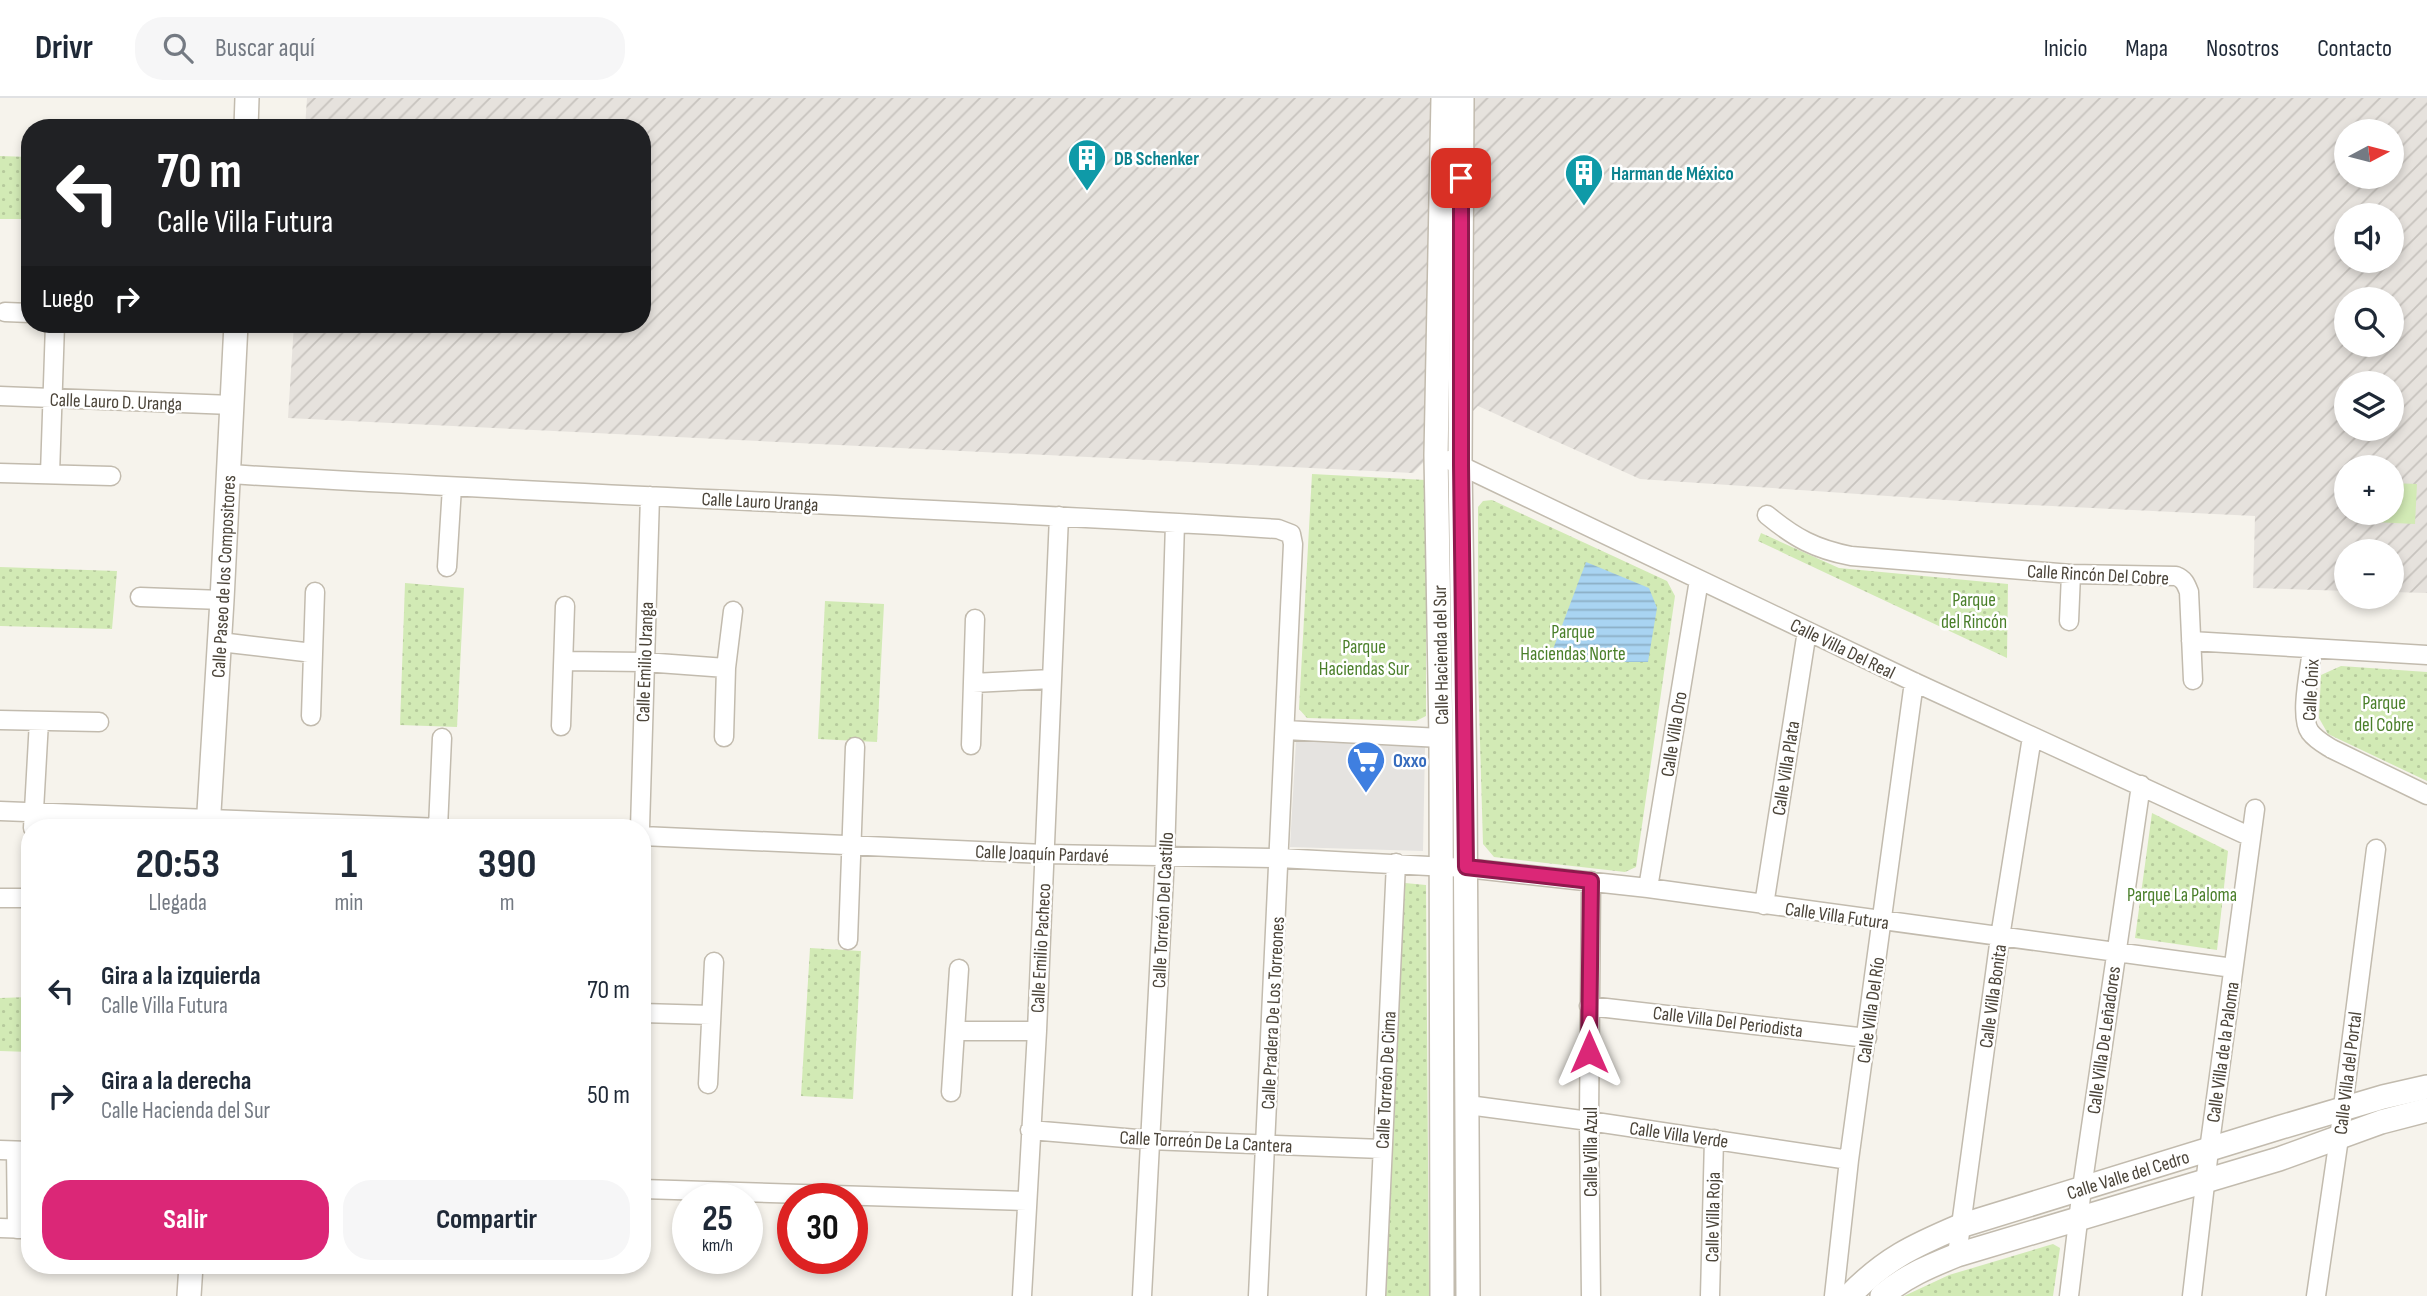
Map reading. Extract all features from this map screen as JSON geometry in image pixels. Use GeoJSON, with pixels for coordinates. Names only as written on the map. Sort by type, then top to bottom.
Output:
{"type":"FeatureCollection","features":[{"type":"Feature","properties":{"kind":"street"},"geometry":{"type":"LineString","coordinates":[[246,119],[247,98]]}},
{"type":"Feature","properties":{"kind":"street","name":"Calle Hacienda del Sur"},"geometry":{"type":"LineString","coordinates":[[1442,1296],[1441,738],[1436,455],[1443,98]]}},
{"type":"Feature","properties":{"kind":"street","name":"Calle Hacienda del Sur"},"geometry":{"type":"LineString","coordinates":[[1462,98],[1461,465],[1468,1296]]}},
{"type":"Feature","properties":{"kind":"street"},"geometry":{"type":"LineString","coordinates":[[5,312],[21,313]]}},
{"type":"Feature","properties":{"kind":"street"},"geometry":{"type":"LineString","coordinates":[[50,474],[55,333]]}},
{"type":"Feature","properties":{"kind":"street","name":"Calle Paseo de los Compositores"},"geometry":{"type":"LineString","coordinates":[[208,819],[236,333]]}},
{"type":"Feature","properties":{"kind":"street","name":"Calle Lauro D. Uranga"},"geometry":{"type":"LineString","coordinates":[[0,396],[232,405]]}},
{"type":"Feature","properties":{"kind":"street","name":"Calle Villa Del Real"},"geometry":{"type":"LineString","coordinates":[[1436,455],[1914,682],[2251,837]]}},
{"type":"Feature","properties":{"kind":"street"},"geometry":{"type":"LineString","coordinates":[[0,473],[111,476]]}},
{"type":"Feature","properties":{"kind":"street","name":"Calle Lauro Uranga"},"geometry":{"type":"LineString","coordinates":[[228,474],[1059,516],[1278,529],[1291,534]]}},
{"type":"Feature","properties":{"kind":"street"},"geometry":{"type":"LineString","coordinates":[[447,566],[452,487]]}},
{"type":"Feature","properties":{"kind":"street","name":"Calle Emilio Uranga"},"geometry":{"type":"LineString","coordinates":[[640,819],[650,496]]}},
{"type":"Feature","properties":{"kind":"street","name":"Calle Rincón Del Cobre"},"geometry":{"type":"LineString","coordinates":[[1767,515],[1786,530],[1824,551],[1851,556],[2071,574],[2176,576],[2186,583],[2189,592],[2191,641]]}},
{"type":"Feature","properties":{"kind":"street","name":"Calle Emilio Pacheco"},"geometry":{"type":"LineString","coordinates":[[1022,1296],[1037,1031],[1059,516]]}},
{"type":"Feature","properties":{"kind":"street","name":"Calle Torreón Del Castillo"},"geometry":{"type":"LineString","coordinates":[[1142,1296],[1165,857],[1175,523]]}},
{"type":"Feature","properties":{"kind":"street","name":"Calle Pradera De Los Torreones"},"geometry":{"type":"LineString","coordinates":[[1258,1296],[1285,730],[1293,544],[1291,534]]}},
{"type":"Feature","properties":{"kind":"street"},"geometry":{"type":"LineString","coordinates":[[2069,621],[2071,574]]}},
{"type":"Feature","properties":{"kind":"street","name":"Calle Villa Oro"},"geometry":{"type":"LineString","coordinates":[[1648,888],[1699,579]]}},
{"type":"Feature","properties":{"kind":"street"},"geometry":{"type":"LineString","coordinates":[[311,716],[315,592]]}},
{"type":"Feature","properties":{"kind":"street"},"geometry":{"type":"LineString","coordinates":[[140,597],[222,600]]}},
{"type":"Feature","properties":{"kind":"street"},"geometry":{"type":"LineString","coordinates":[[561,726],[565,606]]}},
{"type":"Feature","properties":{"kind":"street"},"geometry":{"type":"LineString","coordinates":[[724,737],[726,668],[733,611]]}},
{"type":"Feature","properties":{"kind":"street"},"geometry":{"type":"LineString","coordinates":[[971,744],[975,619]]}},
{"type":"Feature","properties":{"kind":"street","name":"Calle Villa Plata"},"geometry":{"type":"LineString","coordinates":[[1764,905],[1807,631]]}},
{"type":"Feature","properties":{"kind":"street"},"geometry":{"type":"LineString","coordinates":[[2193,680],[2191,641],[2427,656]]}},
{"type":"Feature","properties":{"kind":"street"},"geometry":{"type":"LineString","coordinates":[[220,642],[313,653]]}},
{"type":"Feature","properties":{"kind":"street","name":"Calle Ónix"},"geometry":{"type":"LineString","coordinates":[[2312,650],[2305,722],[2309,731],[2317,740],[2332,749],[2427,795]]}},
{"type":"Feature","properties":{"kind":"street"},"geometry":{"type":"LineString","coordinates":[[564,661],[644,662],[726,668]]}},
{"type":"Feature","properties":{"kind":"street"},"geometry":{"type":"LineString","coordinates":[[973,683],[1052,679]]}},
{"type":"Feature","properties":{"kind":"street","name":"Calle Villa Del Río"},"geometry":{"type":"LineString","coordinates":[[1834,1296],[1849,1160],[1914,682]]}},
{"type":"Feature","properties":{"kind":"street"},"geometry":{"type":"LineString","coordinates":[[0,720],[99,722]]}},
{"type":"Feature","properties":{"kind":"street"},"geometry":{"type":"LineString","coordinates":[[33,819],[38,721]]}},
{"type":"Feature","properties":{"kind":"street"},"geometry":{"type":"LineString","coordinates":[[1285,730],[1441,738]]}},
{"type":"Feature","properties":{"kind":"street","name":"Calle Villa Bonita"},"geometry":{"type":"LineString","coordinates":[[1958,1255],[2000,937],[2032,737]]}},
{"type":"Feature","properties":{"kind":"street"},"geometry":{"type":"LineString","coordinates":[[439,819],[442,738]]}},
{"type":"Feature","properties":{"kind":"street"},"geometry":{"type":"LineString","coordinates":[[848,940],[855,747]]}},
{"type":"Feature","properties":{"kind":"street","name":"Calle Villa De Leñadores"},"geometry":{"type":"LineString","coordinates":[[2069,1296],[2082,1188],[2141,785]]}},
{"type":"Feature","properties":{"kind":"street","name":"Calle Villa de la Paloma"},"geometry":{"type":"LineString","coordinates":[[2192,1296],[2255,809]]}},
{"type":"Feature","properties":{"kind":"street"},"geometry":{"type":"LineString","coordinates":[[0,811],[29,819]]}},
{"type":"Feature","properties":{"kind":"street","name":"Calle Joaquín Pardavé"},"geometry":{"type":"LineString","coordinates":[[651,836],[1045,855],[1279,858],[1441,866]]}},
{"type":"Feature","properties":{"kind":"street","name":"Calle Villa del Portal"},"geometry":{"type":"LineString","coordinates":[[2316,1296],[2376,849]]}},
{"type":"Feature","properties":{"kind":"street","name":"Calle Torreón De Cima"},"geometry":{"type":"LineString","coordinates":[[1376,1296],[1396,863]]}},
{"type":"Feature","properties":{"kind":"street","name":"Calle Villa Futura"},"geometry":{"type":"LineString","coordinates":[[1441,866],[1648,888],[2233,968]]}},
{"type":"Feature","properties":{"kind":"street","name":"Calle Villa Azul"},"geometry":{"type":"LineString","coordinates":[[1591,881],[1591,1296]]}},
{"type":"Feature","properties":{"kind":"street"},"geometry":{"type":"LineString","coordinates":[[0,898],[21,898]]}},
{"type":"Feature","properties":{"kind":"street"},"geometry":{"type":"LineString","coordinates":[[708,1084],[714,962]]}},
{"type":"Feature","properties":{"kind":"street"},"geometry":{"type":"LineString","coordinates":[[951,1092],[959,969]]}},
{"type":"Feature","properties":{"kind":"street","name":"Calle Villa Del Periodista"},"geometry":{"type":"LineString","coordinates":[[1589,1006],[1867,1038]]}},
{"type":"Feature","properties":{"kind":"street"},"geometry":{"type":"LineString","coordinates":[[651,1013],[710,1015]]}},
{"type":"Feature","properties":{"kind":"street"},"geometry":{"type":"LineString","coordinates":[[955,1031],[1037,1031]]}},
{"type":"Feature","properties":{"kind":"street","name":"Calle Valle del Cedro"},"geometry":{"type":"LineString","coordinates":[[1849,1296],[1883,1265],[1912,1246],[1960,1226],[2343,1108],[2426,1094]]}},
{"type":"Feature","properties":{"kind":"street","name":"Calle Valle del Cedro"},"geometry":{"type":"LineString","coordinates":[[1882,1296],[1918,1271],[1958,1255],[2339,1138],[2403,1115],[2426,1094]]}},
{"type":"Feature","properties":{"kind":"street","name":"Calle Villa Verde"},"geometry":{"type":"LineString","coordinates":[[1468,1105],[1849,1160]]}},
{"type":"Feature","properties":{"kind":"street","name":"Calle Torreón De La Cantera"},"geometry":{"type":"LineString","coordinates":[[1030,1130],[1149,1140],[1382,1149]]}},
{"type":"Feature","properties":{"kind":"street","name":"Calle Villa Roja"},"geometry":{"type":"LineString","coordinates":[[1710,1296],[1714,1139]]}},
{"type":"Feature","properties":{"kind":"street"},"geometry":{"type":"LineString","coordinates":[[15,1151],[16,1228]]}},
{"type":"Feature","properties":{"kind":"street"},"geometry":{"type":"LineString","coordinates":[[651,1189],[1027,1201]]}},
{"type":"Feature","properties":{"kind":"street"},"geometry":{"type":"LineString","coordinates":[[189,1296],[190,1274]]}},
{"type":"Feature","properties":{"kind":"shaded area"},"geometry":{"type":"Polygon","coordinates":[[[307,98],[2427,98],[2427,593],[2404,592],[2404,539],[2334,539],[2334,591],[2253,588],[2255,516],[1990,503],[1640,479],[1478,406],[1413,473],[288,418],[293,333],[651,333],[651,119],[306,119],[307,98]]]}},
{"type":"Feature","properties":{"kind":"shaded area"},"geometry":{"type":"Polygon","coordinates":[[[1296,741],[1425,747],[1423,851],[1290,847],[1296,741]]]}},
{"type":"Feature","properties":{"kind":"green space"},"geometry":{"type":"Polygon","coordinates":[[[0,156],[21,157],[21,219],[0,219],[0,156]]]}},
{"type":"Feature","properties":{"kind":"green space","name":"Parque Haciendas Sur"},"geometry":{"type":"Polygon","coordinates":[[[1312,474],[1426,480],[1426,716],[1416,721],[1307,718],[1299,709],[1312,474]]]}},
{"type":"Feature","properties":{"kind":"green space"},"geometry":{"type":"Polygon","coordinates":[[[2404,483],[2417,484],[2415,524],[2404,523],[2404,483]]]}},
{"type":"Feature","properties":{"kind":"green space","name":"Parque Haciendas Norte"},"geometry":{"type":"Polygon","coordinates":[[[1492,500],[1667,581],[1675,596],[1636,867],[1625,872],[1494,857],[1483,844],[1478,673],[1478,507],[1483,501],[1492,500]]]}},
{"type":"Feature","properties":{"kind":"green space","name":"Parque del Rincón"},"geometry":{"type":"Polygon","coordinates":[[[1761,533],[1839,568],[2008,584],[2007,658],[1758,541],[1761,533]]]}},
{"type":"Feature","properties":{"kind":"green space"},"geometry":{"type":"Polygon","coordinates":[[[0,567],[117,571],[112,629],[0,626],[0,567]]]}},
{"type":"Feature","properties":{"kind":"green space"},"geometry":{"type":"Polygon","coordinates":[[[405,583],[464,588],[457,727],[400,725],[405,583]]]}},
{"type":"Feature","properties":{"kind":"green space"},"geometry":{"type":"Polygon","coordinates":[[[825,601],[884,604],[877,742],[818,739],[825,601]]]}},
{"type":"Feature","properties":{"kind":"green space","name":"Parque del Cobre"},"geometry":{"type":"Polygon","coordinates":[[[2341,666],[2427,672],[2427,781],[2328,734],[2319,718],[2321,675],[2341,666]]]}},
{"type":"Feature","properties":{"kind":"green space","name":"Parque La Paloma"},"geometry":{"type":"Polygon","coordinates":[[[2152,813],[2228,851],[2217,950],[2135,938],[2152,813]]]}},
{"type":"Feature","properties":{"kind":"green space"},"geometry":{"type":"Polygon","coordinates":[[[1405,883],[1426,885],[1429,1296],[1386,1296],[1405,883]]]}},
{"type":"Feature","properties":{"kind":"green space"},"geometry":{"type":"Polygon","coordinates":[[[810,948],[861,951],[853,1099],[801,1096],[810,948]]]}},
{"type":"Feature","properties":{"kind":"green space"},"geometry":{"type":"Polygon","coordinates":[[[21,997],[21,1052],[0,1051],[0,998],[21,997]]]}},
{"type":"Feature","properties":{"kind":"green space"},"geometry":{"type":"Polygon","coordinates":[[[2053,1244],[2060,1248],[2053,1296],[1904,1296],[1949,1275],[2053,1244]]]}},
{"type":"Feature","properties":{"kind":"water"},"geometry":{"type":"Polygon","coordinates":[[[1586,562],[1649,588],[1657,608],[1648,662],[1561,662],[1552,652],[1586,562]]]}},
{"type":"Feature","properties":{"kind":"place","name":"DB Schenker"},"geometry":{"type":"Point","coordinates":[1087,192]}},
{"type":"Feature","properties":{"kind":"place","name":"Harman de México"},"geometry":{"type":"Point","coordinates":[1584,207]}},
{"type":"Feature","properties":{"kind":"place","name":"Oxxo"},"geometry":{"type":"Point","coordinates":[1366,794]}},
{"type":"Feature","properties":{"kind":"route"},"geometry":{"type":"LineString","coordinates":[[1461,178],[1466,867],[1591,881],[1589,1052]]}}]}
